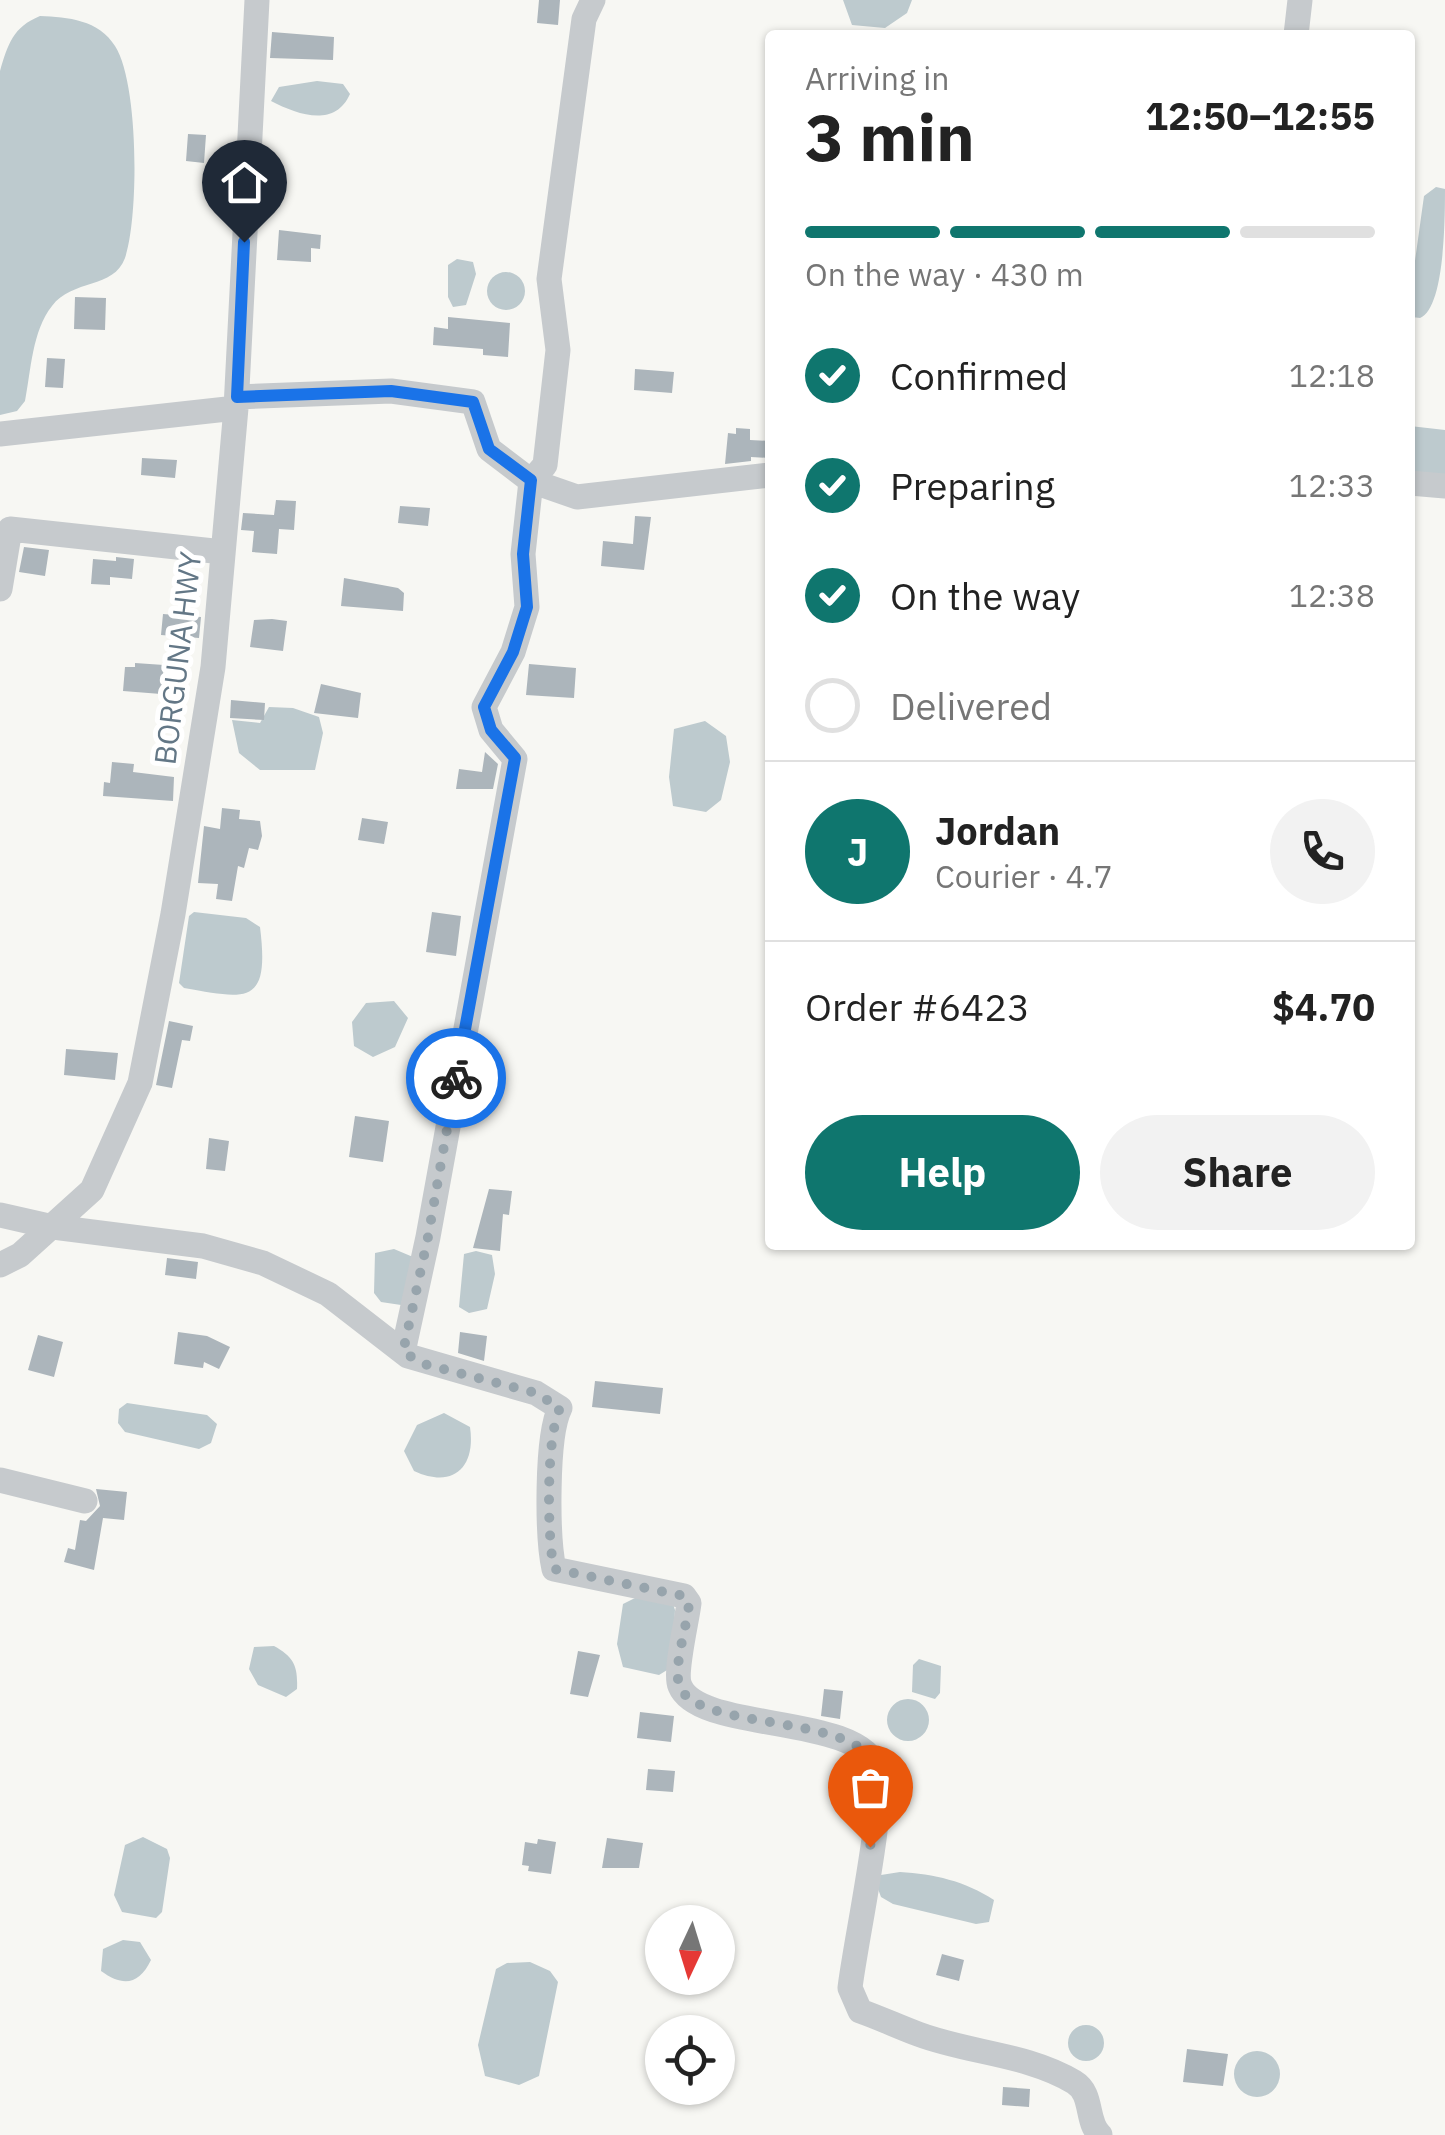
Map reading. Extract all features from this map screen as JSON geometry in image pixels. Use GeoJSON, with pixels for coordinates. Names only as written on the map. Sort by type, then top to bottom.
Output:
{"type":"FeatureCollection","features":[{"type":"Feature","properties":{"kind":"street","name":"BORGUNA HWY"},"geometry":{"type":"LineString","coordinates":[[0,1264],[20,1255],[92,1190],[140,1083],[174,914],[213,667],[237,403],[258,0]]}},
{"type":"Feature","properties":{"kind":"street"},"geometry":{"type":"LineString","coordinates":[[403,1352],[428,1237],[515,758],[491,730],[484,707],[513,652],[527,607],[523,554],[531,480],[545,466],[558,350],[549,278],[566,130],[584,19],[593,0]]}},
{"type":"Feature","properties":{"kind":"street"},"geometry":{"type":"LineString","coordinates":[[1297,30],[1300,0]]}},
{"type":"Feature","properties":{"kind":"street"},"geometry":{"type":"LineString","coordinates":[[0,434],[237,403],[391,391],[473,402],[489,449],[531,480],[577,496],[765,476]]}},
{"type":"Feature","properties":{"kind":"street"},"geometry":{"type":"LineString","coordinates":[[1415,483],[1445,486]]}},
{"type":"Feature","properties":{"kind":"street"},"geometry":{"type":"LineString","coordinates":[[0,589],[10,529],[223,552]]}},
{"type":"Feature","properties":{"kind":"street"},"geometry":{"type":"LineString","coordinates":[[0,1215],[53,1227],[204,1246],[263,1263],[328,1294],[424,1364],[536,1393],[560,1408],[553,1422],[549,1518],[554,1569],[684,1596],[689,1603],[677,1682],[684,1694],[704,1707],[835,1736],[866,1752],[877,1769],[876,1814],[850,1988],[860,2011],[919,2034],[986,2050],[1076,2083],[1088,2098],[1093,2128],[1100,2135]]}},
{"type":"Feature","properties":{"kind":"street"},"geometry":{"type":"LineString","coordinates":[[0,1480],[85,1502]]}},
{"type":"Feature","properties":{"kind":"shaded area"},"geometry":{"type":"Polygon","coordinates":[[[843,0],[912,0],[907,13],[885,28],[852,25],[843,0]]]}},
{"type":"Feature","properties":{"kind":"shaded area"},"geometry":{"type":"Polygon","coordinates":[[[40,16],[92,25],[115,46],[129,89],[134,150],[133,213],[130,239],[120,268],[102,280],[70,291],[52,306],[36,339],[25,401],[17,411],[0,415],[0,71],[13,38],[23,25],[40,16]]]}},
{"type":"Feature","properties":{"kind":"shaded area"},"geometry":{"type":"Polygon","coordinates":[[[317,81],[343,84],[350,94],[335,111],[315,116],[271,101],[279,87],[317,81]]]}},
{"type":"Feature","properties":{"kind":"shaded area"},"geometry":{"type":"Polygon","coordinates":[[[1436,187],[1445,189],[1439,280],[1428,311],[1420,318],[1415,317],[1415,261],[1424,196],[1436,187]]]}},
{"type":"Feature","properties":{"kind":"shaded area"},"geometry":{"type":"Polygon","coordinates":[[[457,259],[473,262],[476,274],[466,305],[453,307],[448,297],[448,265],[457,259]]]}},
{"type":"Feature","properties":{"kind":"shaded area"},"geometry":{"type":"Polygon","coordinates":[[[506,272],[519,278],[525,291],[519,304],[506,310],[493,304],[487,291],[493,278],[506,272]]]}},
{"type":"Feature","properties":{"kind":"shaded area"},"geometry":{"type":"Polygon","coordinates":[[[1415,427],[1445,430],[1445,478],[1415,475],[1415,427]]]}},
{"type":"Feature","properties":{"kind":"shaded area"},"geometry":{"type":"Polygon","coordinates":[[[269,707],[293,708],[319,717],[323,733],[315,770],[260,770],[239,753],[232,720],[260,723],[269,707]]]}},
{"type":"Feature","properties":{"kind":"shaded area"},"geometry":{"type":"Polygon","coordinates":[[[705,721],[726,736],[730,762],[721,800],[706,812],[673,806],[669,777],[674,729],[705,721]]]}},
{"type":"Feature","properties":{"kind":"shaded area"},"geometry":{"type":"Polygon","coordinates":[[[194,912],[246,918],[260,927],[261,971],[257,984],[249,991],[224,994],[184,988],[179,983],[189,916],[194,912]]]}},
{"type":"Feature","properties":{"kind":"shaded area"},"geometry":{"type":"Polygon","coordinates":[[[394,1001],[408,1018],[395,1047],[373,1057],[354,1046],[352,1022],[366,1003],[394,1001]]]}},
{"type":"Feature","properties":{"kind":"shaded area"},"geometry":{"type":"Polygon","coordinates":[[[394,1249],[413,1257],[401,1305],[381,1302],[374,1293],[375,1253],[394,1249]]]}},
{"type":"Feature","properties":{"kind":"shaded area"},"geometry":{"type":"Polygon","coordinates":[[[476,1251],[492,1255],[495,1274],[487,1309],[469,1313],[459,1307],[464,1254],[476,1251]]]}},
{"type":"Feature","properties":{"kind":"shaded area"},"geometry":{"type":"Polygon","coordinates":[[[127,1403],[207,1415],[217,1424],[211,1443],[199,1449],[125,1432],[118,1423],[119,1409],[127,1403]]]}},
{"type":"Feature","properties":{"kind":"shaded area"},"geometry":{"type":"Polygon","coordinates":[[[444,1413],[470,1427],[465,1464],[450,1476],[428,1476],[414,1471],[404,1451],[417,1425],[444,1413]]]}},
{"type":"Feature","properties":{"kind":"shaded area"},"geometry":{"type":"Polygon","coordinates":[[[639,1596],[672,1601],[675,1610],[672,1667],[659,1675],[623,1667],[617,1644],[623,1604],[639,1596]]]}},
{"type":"Feature","properties":{"kind":"shaded area"},"geometry":{"type":"Polygon","coordinates":[[[274,1646],[290,1658],[297,1674],[297,1689],[286,1697],[258,1685],[249,1669],[254,1647],[274,1646]]]}},
{"type":"Feature","properties":{"kind":"shaded area"},"geometry":{"type":"Polygon","coordinates":[[[919,1659],[941,1666],[940,1693],[935,1699],[912,1692],[913,1665],[919,1659]]]}},
{"type":"Feature","properties":{"kind":"shaded area"},"geometry":{"type":"Polygon","coordinates":[[[908,1699],[923,1705],[929,1720],[923,1735],[908,1741],[893,1735],[887,1720],[893,1705],[908,1699]]]}},
{"type":"Feature","properties":{"kind":"shaded area"},"geometry":{"type":"Polygon","coordinates":[[[143,1837],[167,1849],[170,1858],[162,1912],[156,1918],[122,1912],[114,1895],[125,1845],[143,1837]]]}},
{"type":"Feature","properties":{"kind":"shaded area"},"geometry":{"type":"Polygon","coordinates":[[[900,1872],[949,1880],[983,1893],[994,1900],[989,1922],[976,1924],[893,1904],[881,1897],[877,1886],[881,1875],[900,1872]]]}},
{"type":"Feature","properties":{"kind":"shaded area"},"geometry":{"type":"Polygon","coordinates":[[[123,1940],[140,1942],[151,1960],[141,1975],[130,1981],[116,1980],[101,1971],[103,1949],[123,1940]]]}},
{"type":"Feature","properties":{"kind":"shaded area"},"geometry":{"type":"Polygon","coordinates":[[[530,1962],[550,1971],[558,1982],[539,2076],[519,2085],[485,2076],[478,2045],[496,1969],[507,1963],[530,1962]]]}},
{"type":"Feature","properties":{"kind":"shaded area"},"geometry":{"type":"Polygon","coordinates":[[[1086,2025],[1099,2030],[1104,2043],[1099,2056],[1086,2061],[1073,2056],[1068,2043],[1073,2030],[1086,2025]]]}},
{"type":"Feature","properties":{"kind":"shaded area"},"geometry":{"type":"Polygon","coordinates":[[[1257,2051],[1273,2058],[1280,2074],[1273,2090],[1257,2097],[1241,2090],[1234,2074],[1241,2058],[1257,2051]]]}},
{"type":"Feature","properties":{"kind":"building"},"geometry":{"type":"Polygon","coordinates":[[[539,0],[560,0],[558,25],[537,23],[539,0]]]}},
{"type":"Feature","properties":{"kind":"building"},"geometry":{"type":"Polygon","coordinates":[[[272,32],[334,37],[333,60],[270,58],[272,32]]]}},
{"type":"Feature","properties":{"kind":"building"},"geometry":{"type":"Polygon","coordinates":[[[188,134],[206,135],[204,163],[186,161],[188,134]]]}},
{"type":"Feature","properties":{"kind":"building"},"geometry":{"type":"Polygon","coordinates":[[[279,230],[321,235],[320,249],[311,248],[311,262],[277,260],[279,230]]]}},
{"type":"Feature","properties":{"kind":"building"},"geometry":{"type":"Polygon","coordinates":[[[75,297],[106,298],[105,330],[74,329],[75,297]]]}},
{"type":"Feature","properties":{"kind":"building"},"geometry":{"type":"Polygon","coordinates":[[[448,317],[510,323],[508,357],[483,355],[483,349],[433,345],[434,327],[448,329],[448,317]]]}},
{"type":"Feature","properties":{"kind":"building"},"geometry":{"type":"Polygon","coordinates":[[[47,358],[65,359],[63,388],[45,387],[47,358]]]}},
{"type":"Feature","properties":{"kind":"building"},"geometry":{"type":"Polygon","coordinates":[[[635,369],[674,372],[672,393],[634,390],[635,369]]]}},
{"type":"Feature","properties":{"kind":"building"},"geometry":{"type":"Polygon","coordinates":[[[736,428],[750,429],[750,440],[765,441],[765,458],[725,464],[728,433],[736,434],[736,428]]]}},
{"type":"Feature","properties":{"kind":"building"},"geometry":{"type":"Polygon","coordinates":[[[142,458],[177,460],[175,478],[141,475],[142,458]]]}},
{"type":"Feature","properties":{"kind":"building"},"geometry":{"type":"Polygon","coordinates":[[[276,500],[296,501],[294,530],[279,529],[277,554],[252,552],[254,531],[241,530],[243,513],[274,515],[276,500]]]}},
{"type":"Feature","properties":{"kind":"building"},"geometry":{"type":"Polygon","coordinates":[[[400,506],[430,508],[428,526],[398,523],[400,506]]]}},
{"type":"Feature","properties":{"kind":"building"},"geometry":{"type":"Polygon","coordinates":[[[635,516],[651,517],[644,570],[601,566],[603,541],[633,544],[635,516]]]}},
{"type":"Feature","properties":{"kind":"building"},"geometry":{"type":"Polygon","coordinates":[[[24,547],[49,550],[45,576],[19,572],[24,547]]]}},
{"type":"Feature","properties":{"kind":"building"},"geometry":{"type":"Polygon","coordinates":[[[116,557],[134,559],[132,579],[110,577],[110,585],[91,584],[93,559],[116,561],[116,557]]]}},
{"type":"Feature","properties":{"kind":"building"},"geometry":{"type":"Polygon","coordinates":[[[344,578],[398,588],[404,593],[403,611],[341,606],[344,578]]]}},
{"type":"Feature","properties":{"kind":"building"},"geometry":{"type":"Polygon","coordinates":[[[163,614],[201,617],[199,638],[161,635],[163,614]]]}},
{"type":"Feature","properties":{"kind":"building"},"geometry":{"type":"Polygon","coordinates":[[[254,620],[287,621],[283,651],[250,647],[254,620]]]}},
{"type":"Feature","properties":{"kind":"building"},"geometry":{"type":"Polygon","coordinates":[[[135,663],[164,665],[161,694],[123,691],[125,667],[135,667],[135,663]]]}},
{"type":"Feature","properties":{"kind":"building"},"geometry":{"type":"Polygon","coordinates":[[[529,664],[576,668],[574,698],[526,695],[529,664]]]}},
{"type":"Feature","properties":{"kind":"building"},"geometry":{"type":"Polygon","coordinates":[[[321,684],[361,693],[358,718],[314,713],[321,684]]]}},
{"type":"Feature","properties":{"kind":"building"},"geometry":{"type":"Polygon","coordinates":[[[231,700],[265,703],[264,720],[230,718],[231,700]]]}},
{"type":"Feature","properties":{"kind":"building"},"geometry":{"type":"Polygon","coordinates":[[[485,752],[498,764],[493,789],[456,789],[459,769],[482,772],[485,752]]]}},
{"type":"Feature","properties":{"kind":"building"},"geometry":{"type":"Polygon","coordinates":[[[112,762],[134,764],[133,772],[174,777],[173,801],[103,796],[104,782],[110,783],[112,762]]]}},
{"type":"Feature","properties":{"kind":"building"},"geometry":{"type":"Polygon","coordinates":[[[222,808],[240,810],[239,819],[260,821],[262,836],[258,850],[249,848],[244,868],[238,866],[232,901],[216,899],[218,884],[198,883],[204,826],[220,829],[222,808]]]}},
{"type":"Feature","properties":{"kind":"building"},"geometry":{"type":"Polygon","coordinates":[[[362,818],[388,822],[384,844],[358,840],[362,818]]]}},
{"type":"Feature","properties":{"kind":"building"},"geometry":{"type":"Polygon","coordinates":[[[432,912],[461,916],[456,956],[426,952],[432,912]]]}},
{"type":"Feature","properties":{"kind":"building"},"geometry":{"type":"Polygon","coordinates":[[[169,1021],[193,1026],[190,1041],[182,1040],[172,1088],[156,1085],[169,1021]]]}},
{"type":"Feature","properties":{"kind":"building"},"geometry":{"type":"Polygon","coordinates":[[[66,1049],[118,1053],[115,1080],[64,1075],[66,1049]]]}},
{"type":"Feature","properties":{"kind":"building"},"geometry":{"type":"Polygon","coordinates":[[[355,1116],[389,1121],[383,1162],[349,1157],[355,1116]]]}},
{"type":"Feature","properties":{"kind":"building"},"geometry":{"type":"Polygon","coordinates":[[[209,1138],[229,1141],[225,1171],[206,1169],[209,1138]]]}},
{"type":"Feature","properties":{"kind":"building"},"geometry":{"type":"Polygon","coordinates":[[[489,1189],[512,1191],[509,1215],[503,1214],[500,1251],[473,1248],[489,1189]]]}},
{"type":"Feature","properties":{"kind":"building"},"geometry":{"type":"Polygon","coordinates":[[[167,1258],[198,1262],[196,1279],[165,1275],[167,1258]]]}},
{"type":"Feature","properties":{"kind":"building"},"geometry":{"type":"Polygon","coordinates":[[[178,1332],[207,1336],[230,1347],[219,1369],[204,1362],[203,1368],[174,1364],[178,1332]]]}},
{"type":"Feature","properties":{"kind":"building"},"geometry":{"type":"Polygon","coordinates":[[[460,1332],[487,1336],[484,1361],[458,1353],[460,1332]]]}},
{"type":"Feature","properties":{"kind":"building"},"geometry":{"type":"Polygon","coordinates":[[[38,1335],[63,1342],[54,1377],[28,1370],[38,1335]]]}},
{"type":"Feature","properties":{"kind":"building"},"geometry":{"type":"Polygon","coordinates":[[[595,1381],[663,1388],[660,1414],[592,1407],[595,1381]]]}},
{"type":"Feature","properties":{"kind":"building"},"geometry":{"type":"Polygon","coordinates":[[[96,1489],[127,1492],[124,1520],[103,1518],[94,1570],[64,1562],[68,1548],[75,1550],[80,1520],[86,1521],[100,1506],[96,1489]]]}},
{"type":"Feature","properties":{"kind":"building"},"geometry":{"type":"Polygon","coordinates":[[[578,1651],[600,1655],[588,1697],[570,1694],[578,1651]]]}},
{"type":"Feature","properties":{"kind":"building"},"geometry":{"type":"Polygon","coordinates":[[[824,1689],[843,1691],[840,1719],[821,1716],[824,1689]]]}},
{"type":"Feature","properties":{"kind":"building"},"geometry":{"type":"Polygon","coordinates":[[[640,1712],[674,1716],[671,1742],[637,1738],[640,1712]]]}},
{"type":"Feature","properties":{"kind":"building"},"geometry":{"type":"Polygon","coordinates":[[[648,1769],[675,1771],[673,1792],[646,1790],[648,1769]]]}},
{"type":"Feature","properties":{"kind":"building"},"geometry":{"type":"Polygon","coordinates":[[[607,1838],[643,1843],[639,1868],[602,1868],[607,1838]]]}},
{"type":"Feature","properties":{"kind":"building"},"geometry":{"type":"Polygon","coordinates":[[[538,1839],[556,1842],[551,1874],[528,1871],[529,1866],[522,1865],[525,1842],[537,1844],[538,1839]]]}},
{"type":"Feature","properties":{"kind":"building"},"geometry":{"type":"Polygon","coordinates":[[[942,1954],[964,1960],[959,1981],[936,1975],[942,1954]]]}},
{"type":"Feature","properties":{"kind":"building"},"geometry":{"type":"Polygon","coordinates":[[[1187,2049],[1228,2054],[1223,2086],[1183,2082],[1187,2049]]]}},
{"type":"Feature","properties":{"kind":"building"},"geometry":{"type":"Polygon","coordinates":[[[1003,2087],[1030,2089],[1029,2107],[1002,2105],[1003,2087]]]}},
{"type":"Feature","properties":{"kind":"way so far"},"geometry":{"type":"LineString","coordinates":[[456,1078],[403,1352],[424,1364],[536,1393],[560,1408],[553,1422],[549,1518],[554,1569],[584,1578],[666,1589],[684,1596],[689,1603],[677,1682],[684,1694],[704,1707],[835,1736],[866,1752],[877,1769],[876,1814],[870,1847]]}},
{"type":"Feature","properties":{"kind":"route"},"geometry":{"type":"LineString","coordinates":[[244,242],[237,397],[391,391],[473,402],[489,449],[531,480],[523,554],[527,607],[513,652],[484,707],[491,730],[515,758],[503,806],[456,1078]]}}]}
